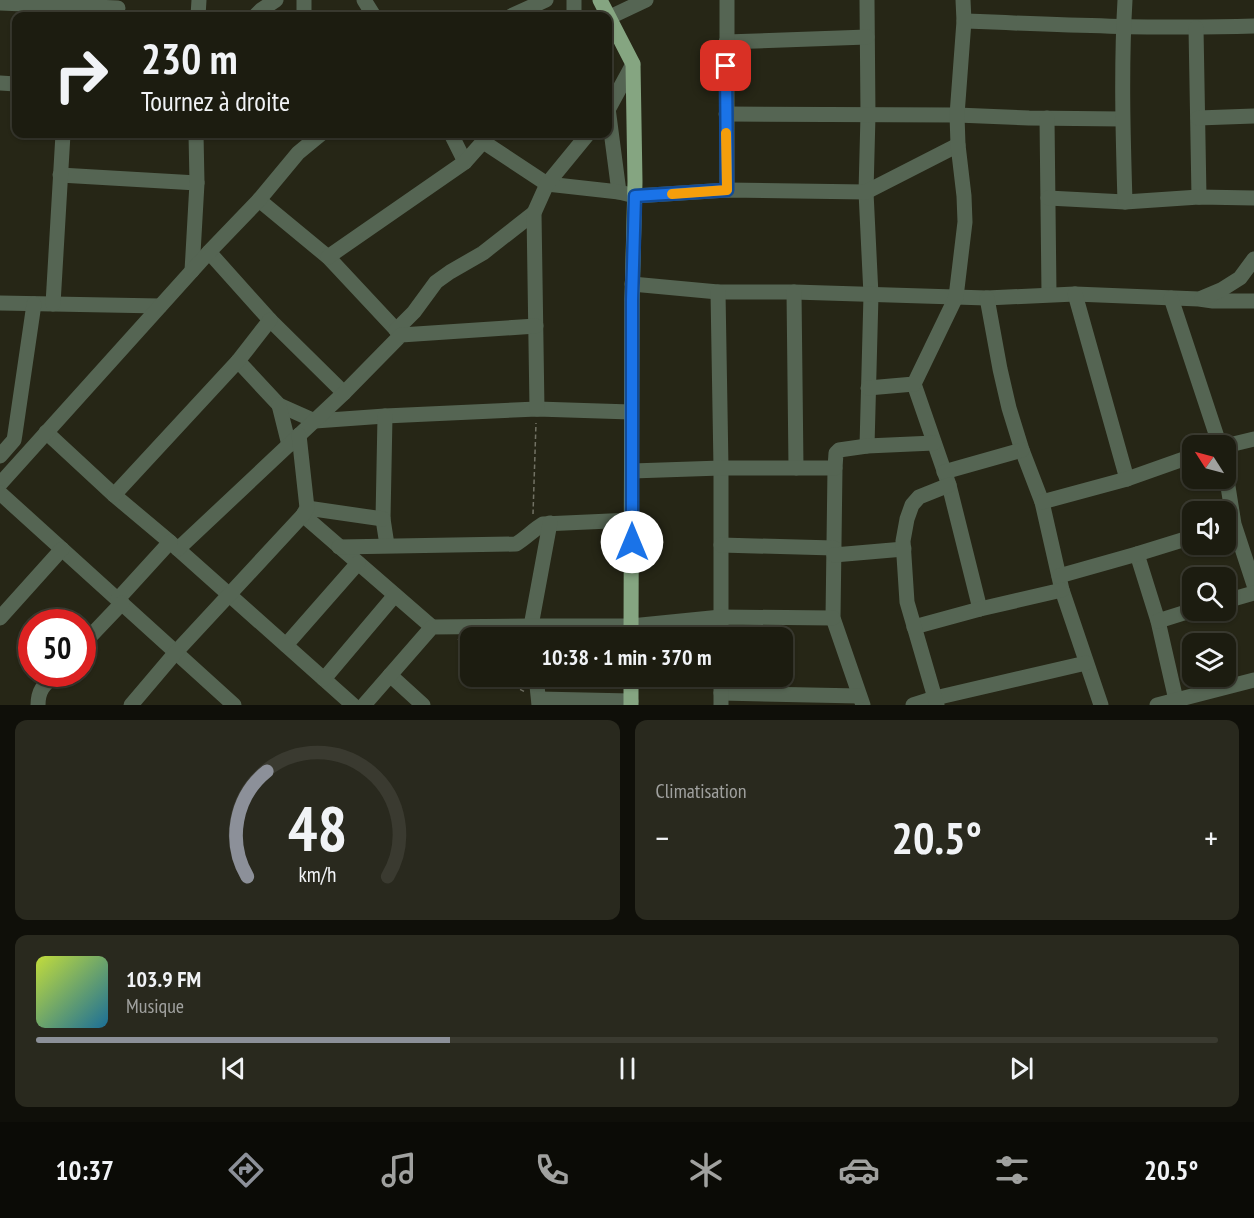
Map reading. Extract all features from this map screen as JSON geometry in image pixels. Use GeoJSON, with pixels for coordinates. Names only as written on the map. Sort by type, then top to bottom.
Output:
{"type":"FeatureCollection","features":[{"type":"Feature","properties":{"kind":"main road"},"geometry":{"type":"LineString","coordinates":[[612,22],[633,64],[635,196],[632,284],[631,627]]}},
{"type":"Feature","properties":{"kind":"main road"},"geometry":{"type":"LineString","coordinates":[[631,687],[631,703]]}},
{"type":"Feature","properties":{"kind":"street"},"geometry":{"type":"LineString","coordinates":[[259,12],[276,0]]}},
{"type":"Feature","properties":{"kind":"street"},"geometry":{"type":"LineString","coordinates":[[304,7],[319,0]]}},
{"type":"Feature","properties":{"kind":"street"},"geometry":{"type":"LineString","coordinates":[[520,12],[546,0]]}},
{"type":"Feature","properties":{"kind":"street"},"geometry":{"type":"LineString","coordinates":[[612,17],[646,0]]}},
{"type":"Feature","properties":{"kind":"street"},"geometry":{"type":"LineString","coordinates":[[727,0],[727,190]]}},
{"type":"Feature","properties":{"kind":"street"},"geometry":{"type":"LineString","coordinates":[[867,0],[866,192],[871,295],[867,446]]}},
{"type":"Feature","properties":{"kind":"street"},"geometry":{"type":"LineString","coordinates":[[963,0],[964,21],[957,115],[965,222],[956,297],[914,384],[947,478],[980,609]]}},
{"type":"Feature","properties":{"kind":"street"},"geometry":{"type":"LineString","coordinates":[[1125,0],[1122,118],[1125,202]]}},
{"type":"Feature","properties":{"kind":"street"},"geometry":{"type":"LineString","coordinates":[[0,3],[118,8]]}},
{"type":"Feature","properties":{"kind":"street"},"geometry":{"type":"LineString","coordinates":[[964,21],[1123,27],[1254,26]]}},
{"type":"Feature","properties":{"kind":"street"},"geometry":{"type":"LineString","coordinates":[[1196,28],[1199,197]]}},
{"type":"Feature","properties":{"kind":"street"},"geometry":{"type":"LineString","coordinates":[[726,42],[867,37]]}},
{"type":"Feature","properties":{"kind":"street"},"geometry":{"type":"LineString","coordinates":[[612,102],[633,64]]}},
{"type":"Feature","properties":{"kind":"street"},"geometry":{"type":"LineString","coordinates":[[726,114],[1122,118]]}},
{"type":"Feature","properties":{"kind":"street"},"geometry":{"type":"LineString","coordinates":[[1198,118],[1254,116]]}},
{"type":"Feature","properties":{"kind":"street"},"geometry":{"type":"LineString","coordinates":[[1047,118],[1049,294]]}},
{"type":"Feature","properties":{"kind":"street"},"geometry":{"type":"LineString","coordinates":[[54,304],[63,138]]}},
{"type":"Feature","properties":{"kind":"street"},"geometry":{"type":"LineString","coordinates":[[192,271],[197,183],[196,138]]}},
{"type":"Feature","properties":{"kind":"street"},"geometry":{"type":"LineString","coordinates":[[298,138],[298,153]]}},
{"type":"Feature","properties":{"kind":"street"},"geometry":{"type":"LineString","coordinates":[[0,484],[209,252],[259,200],[298,153],[316,138]]}},
{"type":"Feature","properties":{"kind":"street"},"geometry":{"type":"LineString","coordinates":[[454,138],[465,162]]}},
{"type":"Feature","properties":{"kind":"street"},"geometry":{"type":"LineString","coordinates":[[537,409],[534,213],[547,184],[585,138]]}},
{"type":"Feature","properties":{"kind":"street"},"geometry":{"type":"LineString","coordinates":[[612,138],[619,192]]}},
{"type":"Feature","properties":{"kind":"street"},"geometry":{"type":"LineString","coordinates":[[328,256],[465,162],[481,144],[485,143],[547,184],[619,192],[635,196],[727,190],[866,192],[958,145]]}},
{"type":"Feature","properties":{"kind":"street"},"geometry":{"type":"LineString","coordinates":[[60,175],[197,183]]}},
{"type":"Feature","properties":{"kind":"street"},"geometry":{"type":"LineString","coordinates":[[1048,198],[1125,202],[1199,197],[1254,198]]}},
{"type":"Feature","properties":{"kind":"street"},"geometry":{"type":"LineString","coordinates":[[259,200],[328,256],[399,333]]}},
{"type":"Feature","properties":{"kind":"street"},"geometry":{"type":"LineString","coordinates":[[96,629],[174,545],[344,393],[399,333],[436,282],[483,253],[534,213]]}},
{"type":"Feature","properties":{"kind":"street"},"geometry":{"type":"LineString","coordinates":[[209,252],[270,320],[344,393]]}},
{"type":"Feature","properties":{"kind":"street"},"geometry":{"type":"LineString","coordinates":[[1199,299],[1240,278],[1254,259]]}},
{"type":"Feature","properties":{"kind":"street"},"geometry":{"type":"LineString","coordinates":[[632,284],[718,292],[987,298],[1075,294],[1254,301]]}},
{"type":"Feature","properties":{"kind":"street"},"geometry":{"type":"LineString","coordinates":[[718,292],[721,627]]}},
{"type":"Feature","properties":{"kind":"street"},"geometry":{"type":"LineString","coordinates":[[794,292],[796,468]]}},
{"type":"Feature","properties":{"kind":"street"},"geometry":{"type":"LineString","coordinates":[[1075,294],[1127,479]]}},
{"type":"Feature","properties":{"kind":"street"},"geometry":{"type":"LineString","coordinates":[[987,298],[1000,369],[1010,408],[1022,450],[1042,502],[1061,583],[1101,705]]}},
{"type":"Feature","properties":{"kind":"street"},"geometry":{"type":"LineString","coordinates":[[1171,298],[1219,435]]}},
{"type":"Feature","properties":{"kind":"street"},"geometry":{"type":"LineString","coordinates":[[0,303],[160,306]]}},
{"type":"Feature","properties":{"kind":"street"},"geometry":{"type":"LineString","coordinates":[[0,456],[14,440],[33,304]]}},
{"type":"Feature","properties":{"kind":"street"},"geometry":{"type":"LineString","coordinates":[[114,495],[238,361],[270,320]]}},
{"type":"Feature","properties":{"kind":"street"},"geometry":{"type":"LineString","coordinates":[[399,333],[536,326]]}},
{"type":"Feature","properties":{"kind":"street"},"geometry":{"type":"LineString","coordinates":[[238,361],[279,405],[294,440],[305,511],[339,547],[432,627],[460,628]]}},
{"type":"Feature","properties":{"kind":"street"},"geometry":{"type":"LineString","coordinates":[[868,388],[914,384]]}},
{"type":"Feature","properties":{"kind":"street"},"geometry":{"type":"LineString","coordinates":[[279,405],[315,421],[537,409],[631,412]]}},
{"type":"Feature","properties":{"kind":"street"},"geometry":{"type":"LineString","coordinates":[[385,416],[383,519],[387,545]]}},
{"type":"Feature","properties":{"kind":"street"},"geometry":{"type":"LineString","coordinates":[[46,432],[114,495],[174,545],[353,705]]}},
{"type":"Feature","properties":{"kind":"street"},"geometry":{"type":"LineString","coordinates":[[1236,443],[1254,439]]}},
{"type":"Feature","properties":{"kind":"street"},"geometry":{"type":"LineString","coordinates":[[721,699],[861,701],[833,618],[837,451],[867,446],[934,443]]}},
{"type":"Feature","properties":{"kind":"street"},"geometry":{"type":"LineString","coordinates":[[936,702],[907,602],[903,541],[907,519],[912,505],[919,497],[947,478],[1022,450]]}},
{"type":"Feature","properties":{"kind":"street"},"geometry":{"type":"LineString","coordinates":[[1042,502],[1127,479],[1182,460]]}},
{"type":"Feature","properties":{"kind":"street"},"geometry":{"type":"LineString","coordinates":[[632,471],[835,468]]}},
{"type":"Feature","properties":{"kind":"street"},"geometry":{"type":"LineString","coordinates":[[0,493],[229,703]]}},
{"type":"Feature","properties":{"kind":"street"},"geometry":{"type":"LineString","coordinates":[[305,511],[383,519]]}},
{"type":"Feature","properties":{"kind":"street"},"geometry":{"type":"LineString","coordinates":[[131,705],[176,652],[305,511]]}},
{"type":"Feature","properties":{"kind":"street"},"geometry":{"type":"LineString","coordinates":[[339,547],[516,543],[543,524],[632,520]]}},
{"type":"Feature","properties":{"kind":"street"},"geometry":{"type":"LineString","coordinates":[[533,627],[550,523]]}},
{"type":"Feature","properties":{"kind":"street"},"geometry":{"type":"LineString","coordinates":[[914,627],[1061,583],[1137,554],[1182,540]]}},
{"type":"Feature","properties":{"kind":"street"},"geometry":{"type":"LineString","coordinates":[[1236,540],[1254,585]]}},
{"type":"Feature","properties":{"kind":"street"},"geometry":{"type":"LineString","coordinates":[[721,545],[834,552],[904,549]]}},
{"type":"Feature","properties":{"kind":"street"},"geometry":{"type":"LineString","coordinates":[[0,618],[62,549]]}},
{"type":"Feature","properties":{"kind":"street"},"geometry":{"type":"LineString","coordinates":[[1137,554],[1158,621],[1176,700]]}},
{"type":"Feature","properties":{"kind":"street"},"geometry":{"type":"LineString","coordinates":[[285,645],[358,563]]}},
{"type":"Feature","properties":{"kind":"street"},"geometry":{"type":"LineString","coordinates":[[1236,598],[1254,593]]}},
{"type":"Feature","properties":{"kind":"street"},"geometry":{"type":"LineString","coordinates":[[324,679],[395,595]]}},
{"type":"Feature","properties":{"kind":"street"},"geometry":{"type":"LineString","coordinates":[[1158,621],[1182,613]]}},
{"type":"Feature","properties":{"kind":"street"},"geometry":{"type":"LineString","coordinates":[[663,627],[721,618],[833,618]]}},
{"type":"Feature","properties":{"kind":"street"},"geometry":{"type":"LineString","coordinates":[[364,705],[432,627]]}},
{"type":"Feature","properties":{"kind":"street"},"geometry":{"type":"LineString","coordinates":[[913,705],[936,702],[1086,663]]}},
{"type":"Feature","properties":{"kind":"street"},"geometry":{"type":"LineString","coordinates":[[390,675],[423,705]]}},
{"type":"Feature","properties":{"kind":"street"},"geometry":{"type":"LineString","coordinates":[[1157,705],[1254,680]]}},
{"type":"Feature","properties":{"kind":"street"},"geometry":{"type":"LineString","coordinates":[[38,705],[38,698],[43,687]]}},
{"type":"Feature","properties":{"kind":"street"},"geometry":{"type":"LineString","coordinates":[[537,687],[539,702],[631,703]]}},
{"type":"Feature","properties":{"kind":"path"},"geometry":{"type":"LineString","coordinates":[[533,530],[537,409]]}},
{"type":"Feature","properties":{"kind":"path"},"geometry":{"type":"LineString","coordinates":[[516,687],[539,702]]}},
{"type":"Feature","properties":{"kind":"slow traffic"},"geometry":{"type":"LineString","coordinates":[[672,194],[727,190],[726,133]]}},
{"type":"Feature","properties":{"kind":"route"},"geometry":{"type":"LineString","coordinates":[[632,542],[631,412],[635,196],[727,190],[726,66]]}}]}
